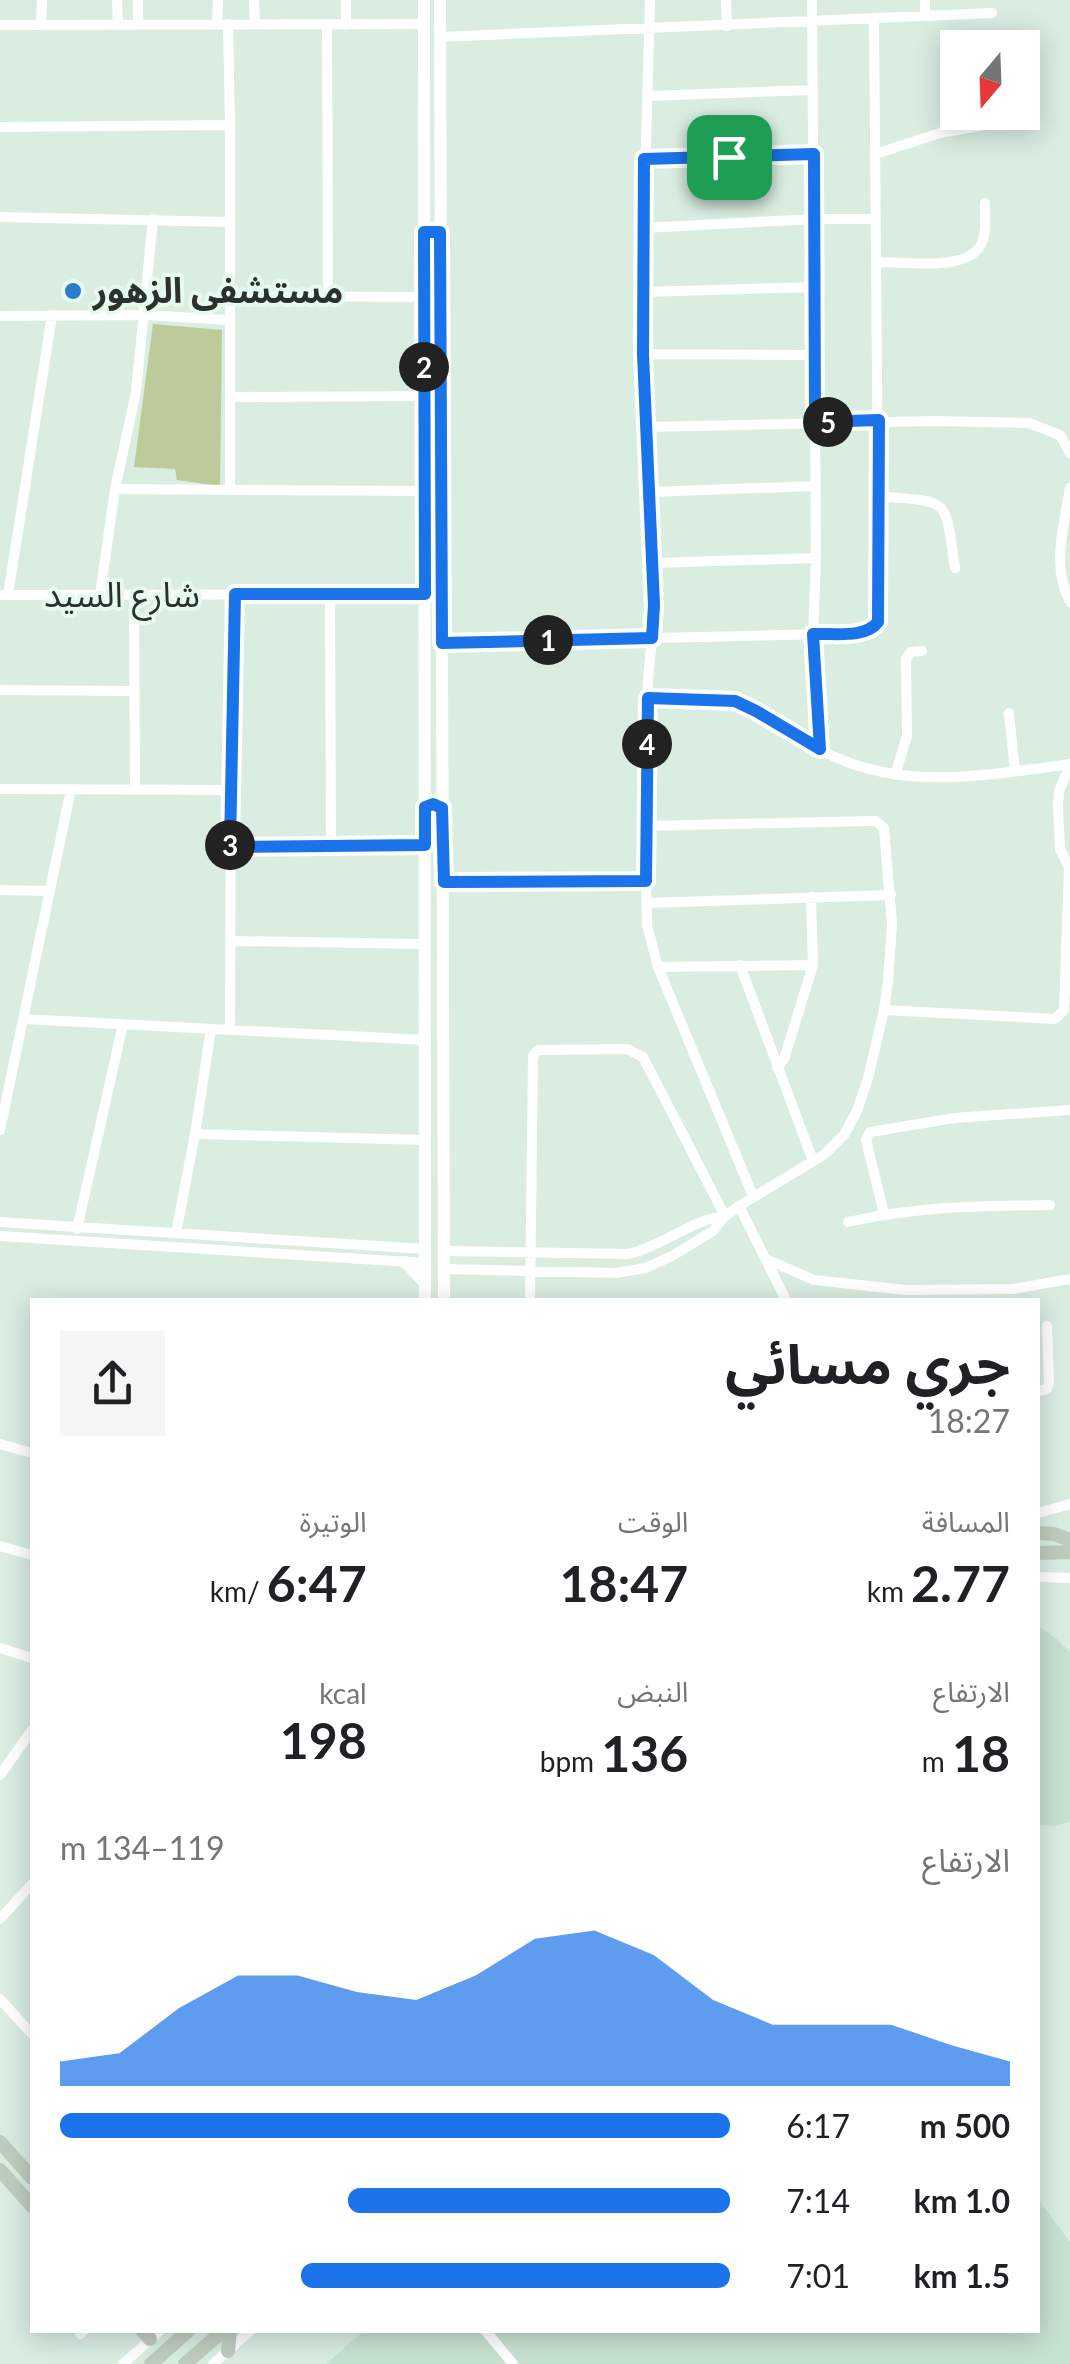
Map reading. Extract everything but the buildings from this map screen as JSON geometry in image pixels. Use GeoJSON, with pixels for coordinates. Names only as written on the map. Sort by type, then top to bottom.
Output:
{"type":"FeatureCollection","features":[{"type":"Feature","properties":{"kind":"main road"},"geometry":{"type":"LineString","coordinates":[[1040,1533],[1070,1540]]}},
{"type":"Feature","properties":{"kind":"main road"},"geometry":{"type":"LineString","coordinates":[[1040,1553],[1070,1552]]}},
{"type":"Feature","properties":{"kind":"main road"},"geometry":{"type":"LineString","coordinates":[[0,2142],[30,2176]]}},
{"type":"Feature","properties":{"kind":"main road"},"geometry":{"type":"LineString","coordinates":[[0,2170],[30,2204]]}},
{"type":"Feature","properties":{"kind":"main road"},"geometry":{"type":"LineString","coordinates":[[151,2364],[186,2333]]}},
{"type":"Feature","properties":{"kind":"main road"},"geometry":{"type":"LineString","coordinates":[[185,2364],[223,2333]]}},
{"type":"Feature","properties":{"kind":"main road"},"geometry":{"type":"LineString","coordinates":[[227,2333],[228,2350]]}},
{"type":"Feature","properties":{"kind":"street"},"geometry":{"type":"LineString","coordinates":[[41,25],[42,0]]}},
{"type":"Feature","properties":{"kind":"street"},"geometry":{"type":"LineString","coordinates":[[118,0],[118,24]]}},
{"type":"Feature","properties":{"kind":"street"},"geometry":{"type":"LineString","coordinates":[[138,0],[138,24]]}},
{"type":"Feature","properties":{"kind":"street"},"geometry":{"type":"LineString","coordinates":[[218,0],[230,125],[230,490]]}},
{"type":"Feature","properties":{"kind":"street"},"geometry":{"type":"LineString","coordinates":[[254,0],[255,24]]}},
{"type":"Feature","properties":{"kind":"street"},"geometry":{"type":"LineString","coordinates":[[346,0],[346,24]]}},
{"type":"Feature","properties":{"kind":"street"},"geometry":{"type":"LineString","coordinates":[[424,0],[425,1298]]}},
{"type":"Feature","properties":{"kind":"street"},"geometry":{"type":"LineString","coordinates":[[440,0],[444,1298]]}},
{"type":"Feature","properties":{"kind":"street"},"geometry":{"type":"LineString","coordinates":[[650,0],[642,228],[652,563],[646,904],[649,936],[658,967],[753,1196]]}},
{"type":"Feature","properties":{"kind":"street"},"geometry":{"type":"LineString","coordinates":[[726,0],[726,26]]}},
{"type":"Feature","properties":{"kind":"street"},"geometry":{"type":"LineString","coordinates":[[812,0],[816,558],[813,634],[820,749]]}},
{"type":"Feature","properties":{"kind":"street"},"geometry":{"type":"LineString","coordinates":[[925,16],[926,0]]}},
{"type":"Feature","properties":{"kind":"street"},"geometry":{"type":"LineString","coordinates":[[440,36],[992,13]]}},
{"type":"Feature","properties":{"kind":"street"},"geometry":{"type":"LineString","coordinates":[[442,643],[813,634],[876,628],[879,420],[874,19]]}},
{"type":"Feature","properties":{"kind":"street"},"geometry":{"type":"LineString","coordinates":[[327,24],[328,296]]}},
{"type":"Feature","properties":{"kind":"street"},"geometry":{"type":"LineString","coordinates":[[0,25],[425,24]]}},
{"type":"Feature","properties":{"kind":"street"},"geometry":{"type":"LineString","coordinates":[[647,96],[813,90]]}},
{"type":"Feature","properties":{"kind":"street"},"geometry":{"type":"LineString","coordinates":[[0,126],[230,125]]}},
{"type":"Feature","properties":{"kind":"street"},"geometry":{"type":"LineString","coordinates":[[876,154],[957,130]]}},
{"type":"Feature","properties":{"kind":"street"},"geometry":{"type":"LineString","coordinates":[[644,159],[814,154]]}},
{"type":"Feature","properties":{"kind":"street"},"geometry":{"type":"LineString","coordinates":[[877,262],[944,263],[967,259],[984,236],[985,204]]}},
{"type":"Feature","properties":{"kind":"street"},"geometry":{"type":"LineString","coordinates":[[0,217],[229,222]]}},
{"type":"Feature","properties":{"kind":"street"},"geometry":{"type":"LineString","coordinates":[[642,228],[876,219]]}},
{"type":"Feature","properties":{"kind":"street"},"geometry":{"type":"LineString","coordinates":[[100,595],[136,392],[154,220]]}},
{"type":"Feature","properties":{"kind":"street"},"geometry":{"type":"LineString","coordinates":[[424,232],[440,232]]}},
{"type":"Feature","properties":{"kind":"street"},"geometry":{"type":"LineString","coordinates":[[642,292],[814,287]]}},
{"type":"Feature","properties":{"kind":"street"},"geometry":{"type":"LineString","coordinates":[[229,296],[424,296]]}},
{"type":"Feature","properties":{"kind":"street"},"geometry":{"type":"LineString","coordinates":[[0,316],[145,314],[229,320]]}},
{"type":"Feature","properties":{"kind":"street"},"geometry":{"type":"LineString","coordinates":[[4,595],[52,315]]}},
{"type":"Feature","properties":{"kind":"street"},"geometry":{"type":"LineString","coordinates":[[643,354],[815,354]]}},
{"type":"Feature","properties":{"kind":"street"},"geometry":{"type":"LineString","coordinates":[[230,398],[424,396]]}},
{"type":"Feature","properties":{"kind":"street"},"geometry":{"type":"LineString","coordinates":[[646,428],[879,420],[1029,423],[1060,435],[1070,454]]}},
{"type":"Feature","properties":{"kind":"street"},"geometry":{"type":"LineString","coordinates":[[650,492],[815,486]]}},
{"type":"Feature","properties":{"kind":"street"},"geometry":{"type":"LineString","coordinates":[[1070,488],[1059,560],[1070,602]]}},
{"type":"Feature","properties":{"kind":"street"},"geometry":{"type":"LineString","coordinates":[[116,489],[424,491]]}},
{"type":"Feature","properties":{"kind":"street"},"geometry":{"type":"LineString","coordinates":[[878,496],[934,501],[944,508],[955,568]]}},
{"type":"Feature","properties":{"kind":"street"},"geometry":{"type":"LineString","coordinates":[[652,563],[816,558]]}},
{"type":"Feature","properties":{"kind":"street"},"geometry":{"type":"LineString","coordinates":[[230,1030],[235,594]]}},
{"type":"Feature","properties":{"kind":"street"},"geometry":{"type":"LineString","coordinates":[[330,594],[331,846]]}},
{"type":"Feature","properties":{"kind":"street","name":"شارع السيد"},"geometry":{"type":"LineString","coordinates":[[4,595],[425,594]]}},
{"type":"Feature","properties":{"kind":"street"},"geometry":{"type":"LineString","coordinates":[[134,595],[136,790]]}},
{"type":"Feature","properties":{"kind":"street"},"geometry":{"type":"LineString","coordinates":[[895,775],[907,736],[906,659],[911,652],[922,652]]}},
{"type":"Feature","properties":{"kind":"street"},"geometry":{"type":"LineString","coordinates":[[0,690],[135,691]]}},
{"type":"Feature","properties":{"kind":"street"},"geometry":{"type":"LineString","coordinates":[[648,698],[735,701],[844,761],[895,775],[941,777],[1070,764],[1059,791],[1058,806],[1060,850],[1069,868],[1064,1010],[1060,1016],[1055,1019],[884,1010]]}},
{"type":"Feature","properties":{"kind":"street"},"geometry":{"type":"LineString","coordinates":[[1009,713],[1015,771]]}},
{"type":"Feature","properties":{"kind":"street"},"geometry":{"type":"LineString","coordinates":[[0,788],[230,790]]}},
{"type":"Feature","properties":{"kind":"street"},"geometry":{"type":"LineString","coordinates":[[0,1130],[71,789]]}},
{"type":"Feature","properties":{"kind":"street"},"geometry":{"type":"LineString","coordinates":[[425,807],[433,804],[442,808]]}},
{"type":"Feature","properties":{"kind":"street"},"geometry":{"type":"LineString","coordinates":[[444,1269],[616,1273],[645,1268],[713,1232],[725,1217],[753,1196],[835,1145],[851,1124],[868,1078],[884,1010],[891,952],[891,894],[886,833],[881,824],[645,826]]}},
{"type":"Feature","properties":{"kind":"street"},"geometry":{"type":"LineString","coordinates":[[230,847],[425,845]]}},
{"type":"Feature","properties":{"kind":"street"},"geometry":{"type":"LineString","coordinates":[[444,882],[646,881]]}},
{"type":"Feature","properties":{"kind":"street"},"geometry":{"type":"LineString","coordinates":[[0,890],[49,891]]}},
{"type":"Feature","properties":{"kind":"street"},"geometry":{"type":"LineString","coordinates":[[646,904],[891,894]]}},
{"type":"Feature","properties":{"kind":"street"},"geometry":{"type":"LineString","coordinates":[[777,1068],[784,1059],[813,965],[811,898]]}},
{"type":"Feature","properties":{"kind":"street"},"geometry":{"type":"LineString","coordinates":[[230,940],[426,944]]}},
{"type":"Feature","properties":{"kind":"street"},"geometry":{"type":"LineString","coordinates":[[658,967],[813,965]]}},
{"type":"Feature","properties":{"kind":"street"},"geometry":{"type":"LineString","coordinates":[[740,966],[814,1161]]}},
{"type":"Feature","properties":{"kind":"street"},"geometry":{"type":"LineString","coordinates":[[24,1019],[426,1040]]}},
{"type":"Feature","properties":{"kind":"street"},"geometry":{"type":"LineString","coordinates":[[74,1240],[123,1024]]}},
{"type":"Feature","properties":{"kind":"street"},"geometry":{"type":"LineString","coordinates":[[176,1233],[211,1029]]}},
{"type":"Feature","properties":{"kind":"street"},"geometry":{"type":"LineString","coordinates":[[530,1298],[533,1056],[538,1050],[627,1049],[643,1057],[725,1217]]}},
{"type":"Feature","properties":{"kind":"street"},"geometry":{"type":"LineString","coordinates":[[884,1214],[866,1140],[872,1130],[954,1118],[1070,1110]]}},
{"type":"Feature","properties":{"kind":"street"},"geometry":{"type":"LineString","coordinates":[[195,1134],[426,1140]]}},
{"type":"Feature","properties":{"kind":"street"},"geometry":{"type":"LineString","coordinates":[[848,1222],[930,1208],[1050,1205]]}},
{"type":"Feature","properties":{"kind":"street"},"geometry":{"type":"LineString","coordinates":[[739,1206],[785,1298]]}},
{"type":"Feature","properties":{"kind":"street"},"geometry":{"type":"LineString","coordinates":[[444,1252],[628,1254],[652,1248],[710,1218],[725,1217]]}},
{"type":"Feature","properties":{"kind":"street"},"geometry":{"type":"LineString","coordinates":[[0,1222],[176,1233],[425,1256]]}},
{"type":"Feature","properties":{"kind":"street"},"geometry":{"type":"LineString","coordinates":[[0,1236],[405,1262],[425,1256]]}},
{"type":"Feature","properties":{"kind":"street"},"geometry":{"type":"LineString","coordinates":[[766,1259],[814,1280],[906,1290],[1013,1289],[1070,1280]]}},
{"type":"Feature","properties":{"kind":"street"},"geometry":{"type":"LineString","coordinates":[[405,1262],[425,1282]]}},
{"type":"Feature","properties":{"kind":"street"},"geometry":{"type":"LineString","coordinates":[[1040,1391],[1047,1389],[1049,1383],[1047,1326]]}},
{"type":"Feature","properties":{"kind":"street"},"geometry":{"type":"LineString","coordinates":[[0,1444],[30,1452]]}},
{"type":"Feature","properties":{"kind":"street"},"geometry":{"type":"LineString","coordinates":[[1040,1513],[1070,1504]]}},
{"type":"Feature","properties":{"kind":"street"},"geometry":{"type":"LineString","coordinates":[[0,1546],[30,1554]]}},
{"type":"Feature","properties":{"kind":"street"},"geometry":{"type":"LineString","coordinates":[[1040,1577],[1070,1578]]}},
{"type":"Feature","properties":{"kind":"street"},"geometry":{"type":"LineString","coordinates":[[0,1648],[30,1657]]}},
{"type":"Feature","properties":{"kind":"street"},"geometry":{"type":"LineString","coordinates":[[0,1775],[30,1733]]}},
{"type":"Feature","properties":{"kind":"street"},"geometry":{"type":"LineString","coordinates":[[20,1747],[30,1755]]}},
{"type":"Feature","properties":{"kind":"street"},"geometry":{"type":"LineString","coordinates":[[0,1920],[30,1888]]}},
{"type":"Feature","properties":{"kind":"street"},"geometry":{"type":"LineString","coordinates":[[0,1999],[30,2032]]}},
{"type":"Feature","properties":{"kind":"street"},"geometry":{"type":"LineString","coordinates":[[122,2364],[152,2333]]}},
{"type":"Feature","properties":{"kind":"street"},"geometry":{"type":"LineString","coordinates":[[212,2364],[248,2333]]}},
{"type":"Feature","properties":{"kind":"street"},"geometry":{"type":"LineString","coordinates":[[487,2333],[513,2364]]}},
{"type":"Feature","properties":{"kind":"shaded area"},"geometry":{"type":"Polygon","coordinates":[[[1040,1627],[1070,1652],[1070,1822],[1040,1825],[1040,1627]]]}},
{"type":"Feature","properties":{"kind":"shaded area"},"geometry":{"type":"Polygon","coordinates":[[[1040,2202],[1070,2242],[1070,2364],[326,2364],[362,2333],[1040,2333],[1040,2202]]]}},
{"type":"Feature","properties":{"kind":"green space"},"geometry":{"type":"Polygon","coordinates":[[[153,324],[222,330],[220,486],[177,480],[175,469],[134,467],[153,324]]]}},
{"type":"Feature","properties":{"kind":"place","name":"مستشفى الزهور"},"geometry":{"type":"Point","coordinates":[73,291]}},
{"type":"Feature","properties":{"kind":"route"},"geometry":{"type":"LineString","coordinates":[[814,154],[815,422],[879,420],[878,622],[871,631],[813,634],[820,749],[735,701],[648,698],[646,881],[444,882],[442,808],[438,804],[425,807],[425,845],[230,847],[235,594],[425,594],[424,232],[440,232],[442,643],[652,638],[654,605],[643,354],[644,159],[729,157],[814,154]]}}]}
